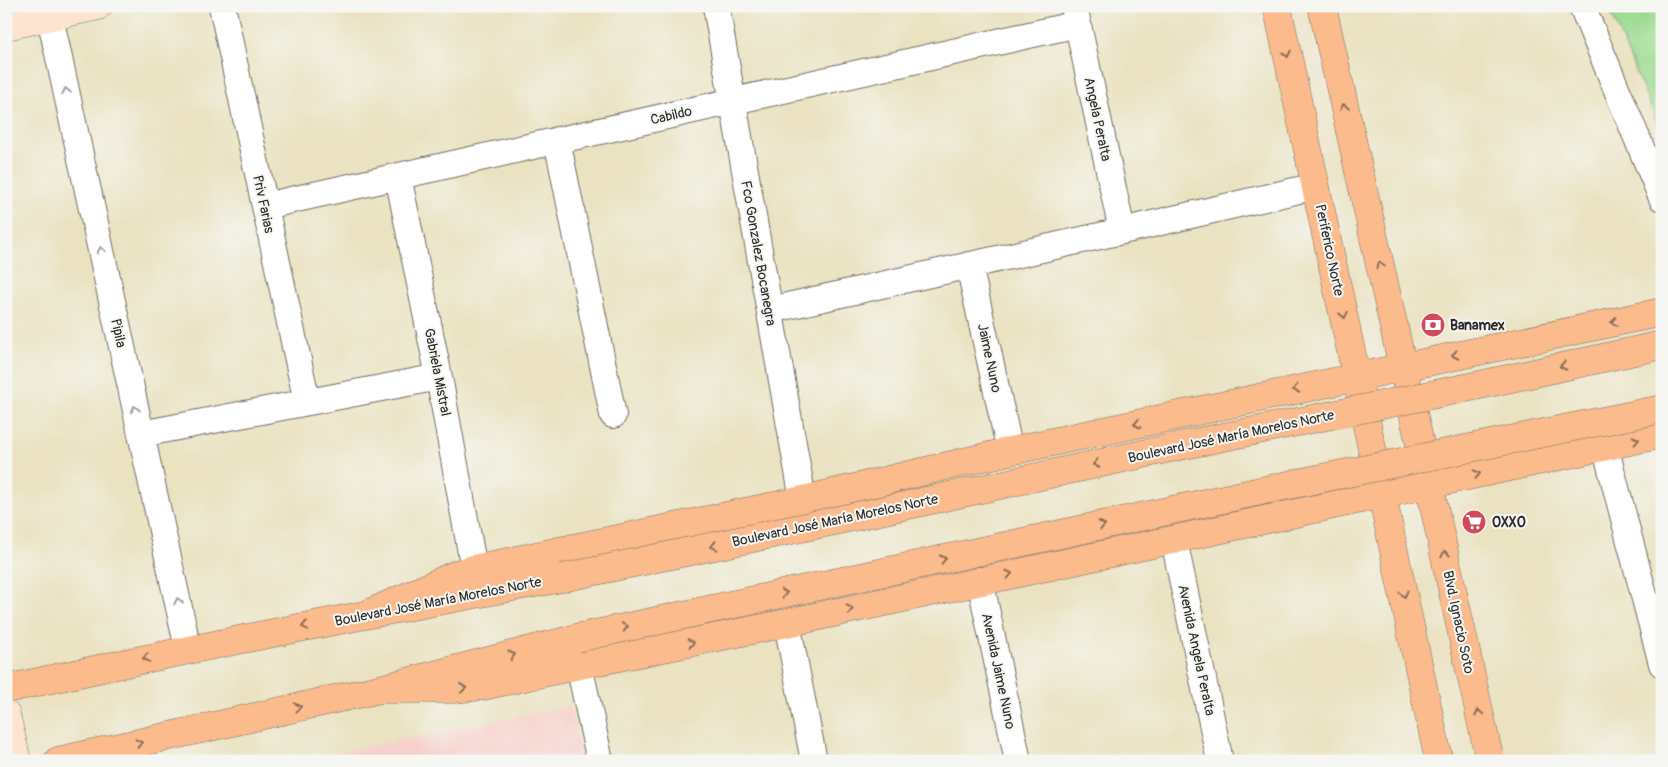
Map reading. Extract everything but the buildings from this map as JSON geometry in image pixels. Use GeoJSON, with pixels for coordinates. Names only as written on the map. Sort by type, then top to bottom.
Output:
{"type":"FeatureCollection","features":[{"type":"Feature","properties":{"kind":"main road","name":"Periferico Norte"},"geometry":{"type":"LineString","coordinates":[[1277,6],[1382,495]]}},
{"type":"Feature","properties":{"kind":"main road"},"geometry":{"type":"LineString","coordinates":[[1322,6],[1429,484]]}},
{"type":"Feature","properties":{"kind":"main road"},"geometry":{"type":"LineString","coordinates":[[370,613],[457,574],[474,569],[803,500],[1010,451],[1356,376],[1662,312]]}},
{"type":"Feature","properties":{"kind":"main road","name":"Boulevard José María Morelos Norte"},"geometry":{"type":"LineString","coordinates":[[6,689],[188,649],[562,578],[1662,345]]}},
{"type":"Feature","properties":{"kind":"main road"},"geometry":{"type":"LineString","coordinates":[[58,761],[380,688],[577,638],[1298,483],[1662,408]]}},
{"type":"Feature","properties":{"kind":"main road"},"geometry":{"type":"LineString","coordinates":[[380,688],[452,690],[483,686],[787,623],[1662,434]]}},
{"type":"Feature","properties":{"kind":"main road","name":"Blvd. Ignacio Soto"},"geometry":{"type":"LineString","coordinates":[[1429,484],[1490,761]]}},
{"type":"Feature","properties":{"kind":"main road"},"geometry":{"type":"LineString","coordinates":[[1382,495],[1439,761]]}},
{"type":"Feature","properties":{"kind":"street"},"geometry":{"type":"LineString","coordinates":[[6,26],[98,6]]}},
{"type":"Feature","properties":{"kind":"street","name":"Priv Farias"},"geometry":{"type":"LineString","coordinates":[[222,6],[306,402]]}},
{"type":"Feature","properties":{"kind":"street","name":"Fco Gonzalez Bocanegra"},"geometry":{"type":"LineString","coordinates":[[716,6],[803,500]]}},
{"type":"Feature","properties":{"kind":"street"},"geometry":{"type":"LineString","coordinates":[[1582,6],[1662,198]]}},
{"type":"Feature","properties":{"kind":"street","name":"Cabildo"},"geometry":{"type":"LineString","coordinates":[[265,206],[732,101],[1076,15]]}},
{"type":"Feature","properties":{"kind":"street","name":"Angela Peralta"},"geometry":{"type":"LineString","coordinates":[[1076,15],[1122,231]]}},
{"type":"Feature","properties":{"kind":"street","name":"Pipila"},"geometry":{"type":"LineString","coordinates":[[50,17],[188,649]]}},
{"type":"Feature","properties":{"kind":"street"},"geometry":{"type":"LineString","coordinates":[[557,140],[613,415]]}},
{"type":"Feature","properties":{"kind":"street","name":"Gabriela Mistral"},"geometry":{"type":"LineString","coordinates":[[398,176],[439,377],[474,569]]}},
{"type":"Feature","properties":{"kind":"street"},"geometry":{"type":"LineString","coordinates":[[770,310],[1316,186]]}},
{"type":"Feature","properties":{"kind":"street","name":"Jaime Nuno"},"geometry":{"type":"LineString","coordinates":[[969,265],[1010,451]]}},
{"type":"Feature","properties":{"kind":"street"},"geometry":{"type":"LineString","coordinates":[[141,434],[439,377]]}},
{"type":"Feature","properties":{"kind":"street"},"geometry":{"type":"LineString","coordinates":[[1605,446],[1662,664]]}},
{"type":"Feature","properties":{"kind":"street","name":"Avenida Angela Peralta"},"geometry":{"type":"LineString","coordinates":[[1174,540],[1220,761]]}},
{"type":"Feature","properties":{"kind":"street","name":"Avenida Jaime Nuno"},"geometry":{"type":"LineString","coordinates":[[980,580],[1018,761]]}},
{"type":"Feature","properties":{"kind":"street"},"geometry":{"type":"LineString","coordinates":[[787,623],[814,761]]}},
{"type":"Feature","properties":{"kind":"street"},"geometry":{"type":"LineString","coordinates":[[579,665],[600,761]]}},
{"type":"Feature","properties":{"kind":"street"},"geometry":{"type":"LineString","coordinates":[[6,715],[17,761]]}},
{"type":"Feature","properties":{"kind":"shaded area"},"geometry":{"type":"Polygon","coordinates":[[[570,706],[582,761],[299,761],[570,706]]]}},
{"type":"Feature","properties":{"kind":"green space"},"geometry":{"type":"Polygon","coordinates":[[[1608,6],[1662,6],[1662,134],[1608,6]]]}},
{"type":"Feature","properties":{"kind":"place","name":"Banamex"},"geometry":{"type":"Point","coordinates":[1433,325]}},
{"type":"Feature","properties":{"kind":"place","name":"OXXO"},"geometry":{"type":"Point","coordinates":[1474,522]}}]}
